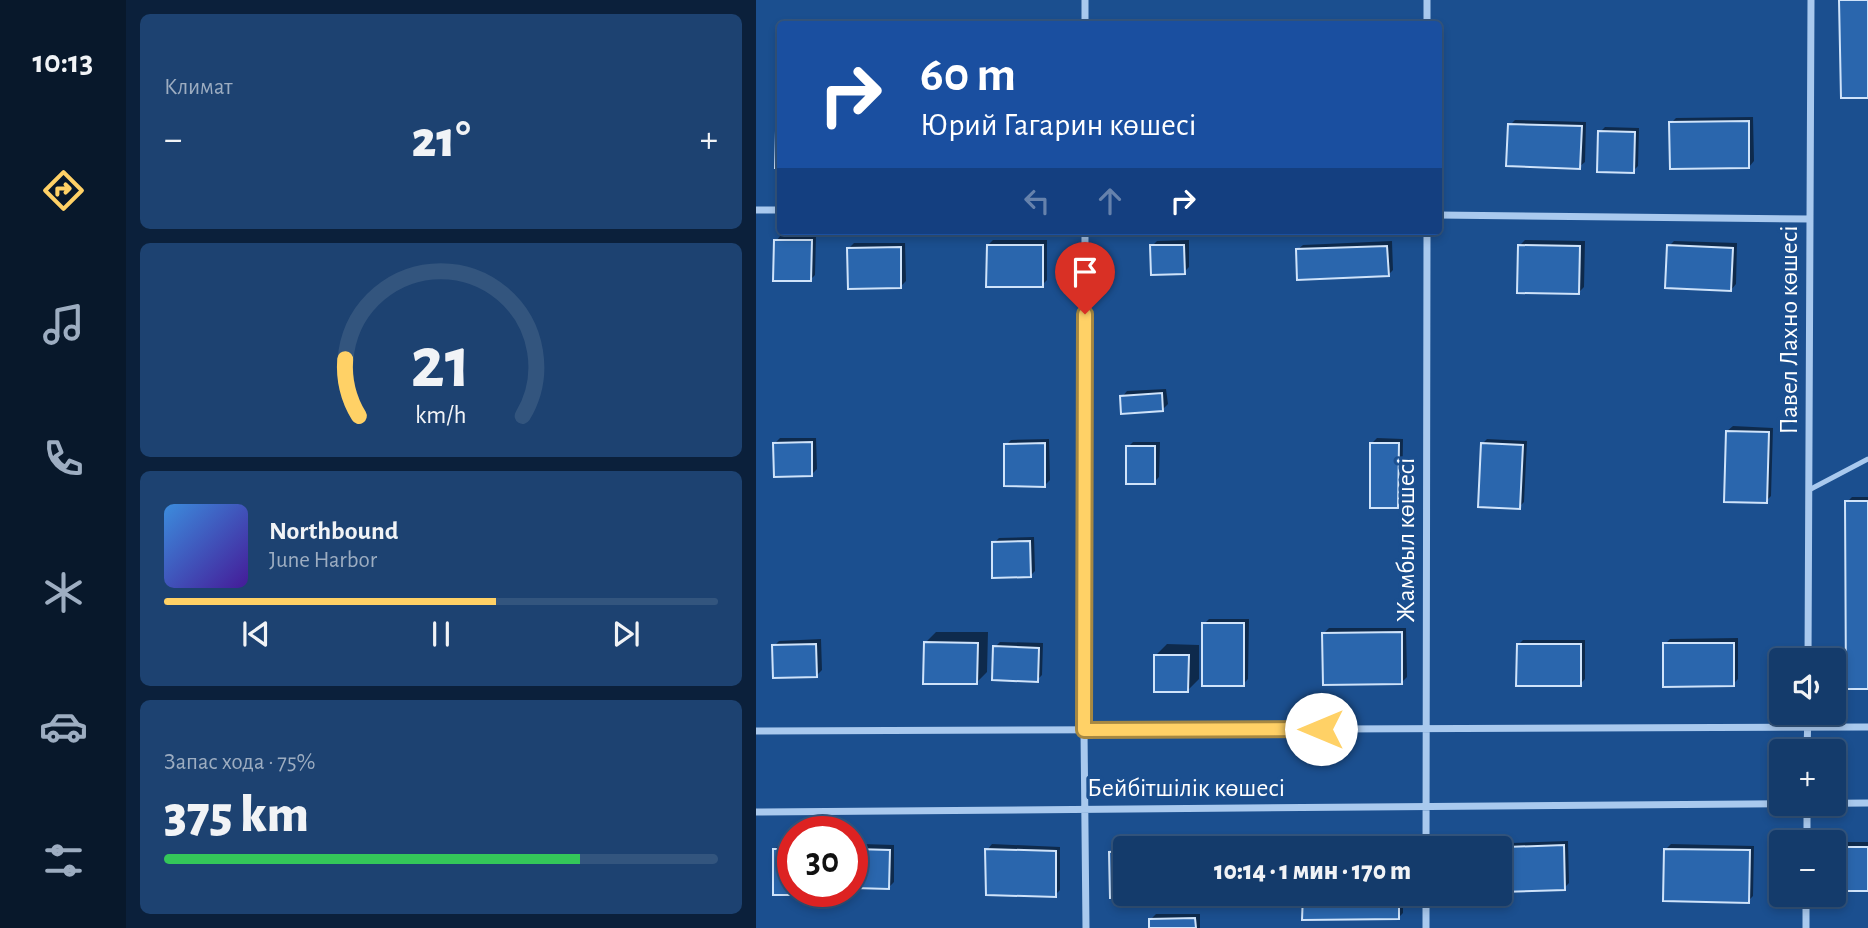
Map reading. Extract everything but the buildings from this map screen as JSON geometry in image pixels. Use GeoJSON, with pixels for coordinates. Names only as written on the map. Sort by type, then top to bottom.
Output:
{"type":"FeatureCollection","features":[{"type":"Feature","properties":{"kind":"street"},"geometry":{"type":"LineString","coordinates":[[1085,0],[1085,21]]}},
{"type":"Feature","properties":{"kind":"street"},"geometry":{"type":"LineString","coordinates":[[1427,0],[1427,21]]}},
{"type":"Feature","properties":{"kind":"street","name":"Павел Лахно көшесі"},"geometry":{"type":"LineString","coordinates":[[1808,648],[1811,0]]}},
{"type":"Feature","properties":{"kind":"street"},"geometry":{"type":"LineString","coordinates":[[756,210],[777,210]]}},
{"type":"Feature","properties":{"kind":"street"},"geometry":{"type":"LineString","coordinates":[[1442,215],[1810,219]]}},
{"type":"Feature","properties":{"kind":"street"},"geometry":{"type":"LineString","coordinates":[[1085,235],[1086,928]]}},
{"type":"Feature","properties":{"kind":"street","name":"Жамбыл көшесі"},"geometry":{"type":"LineString","coordinates":[[1426,836],[1427,235]]}},
{"type":"Feature","properties":{"kind":"street"},"geometry":{"type":"LineString","coordinates":[[1808,727],[1808,739]]}},
{"type":"Feature","properties":{"kind":"street"},"geometry":{"type":"LineString","coordinates":[[756,731],[1868,727]]}},
{"type":"Feature","properties":{"kind":"street","name":"Бейбітшілік көшесі"},"geometry":{"type":"LineString","coordinates":[[1846,803],[1868,803]]}},
{"type":"Feature","properties":{"kind":"street","name":"Бейбітшілік көшесі"},"geometry":{"type":"LineString","coordinates":[[756,812],[1769,804]]}},
{"type":"Feature","properties":{"kind":"street"},"geometry":{"type":"LineString","coordinates":[[1426,906],[1426,928]]}},
{"type":"Feature","properties":{"kind":"street"},"geometry":{"type":"LineString","coordinates":[[1806,928],[1807,907]]}},
{"type":"Feature","properties":{"kind":"lane"},"geometry":{"type":"LineString","coordinates":[[1809,490],[1868,459]]}},
{"type":"Feature","properties":{"kind":"route"},"geometry":{"type":"LineString","coordinates":[[1085,314],[1084,730],[1321,729]]}}]}
